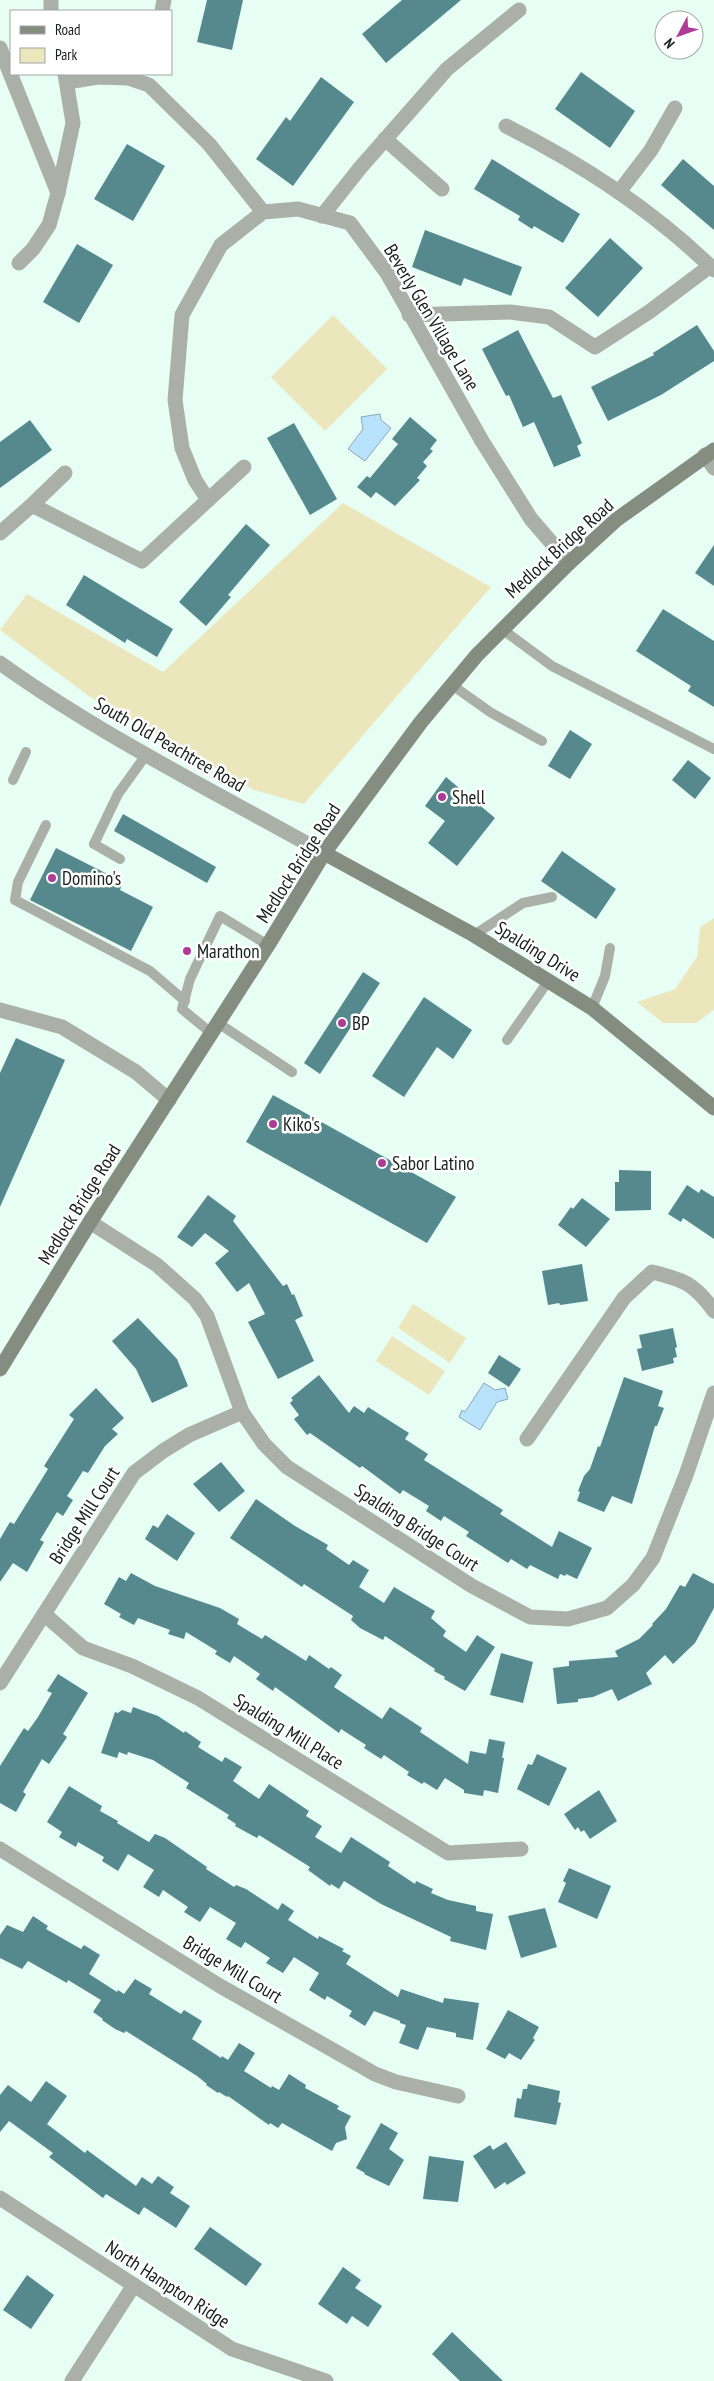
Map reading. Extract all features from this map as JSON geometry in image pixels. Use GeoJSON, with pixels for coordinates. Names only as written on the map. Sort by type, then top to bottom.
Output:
{"type":"FeatureCollection","features":[{"type":"Feature","properties":{"kind":"main road","name":"Medlock Bridge Road"},"geometry":{"type":"LineString","coordinates":[[0,1369],[90,1222],[268,945],[324,853],[422,722],[502,629],[569,563],[616,520],[710,453]]}},
{"type":"Feature","properties":{"kind":"main road","name":"Spalding Drive"},"geometry":{"type":"LineString","coordinates":[[324,853],[474,935],[592,1008],[714,1108]]}},
{"type":"Feature","properties":{"kind":"street"},"geometry":{"type":"LineString","coordinates":[[322,216],[447,69],[519,10]]}},
{"type":"Feature","properties":{"kind":"street"},"geometry":{"type":"LineString","coordinates":[[0,48],[10,73]]}},
{"type":"Feature","properties":{"kind":"street"},"geometry":{"type":"LineString","coordinates":[[11,75],[58,193]]}},
{"type":"Feature","properties":{"kind":"street"},"geometry":{"type":"LineString","coordinates":[[18,263],[33,249],[49,225],[58,193],[73,123],[66,78],[150,79],[209,144],[263,212],[221,245],[182,315],[175,400],[182,448],[195,480],[208,500]]}},
{"type":"Feature","properties":{"kind":"street"},"geometry":{"type":"LineString","coordinates":[[619,192],[651,150],[675,108]]}},
{"type":"Feature","properties":{"kind":"street"},"geometry":{"type":"LineString","coordinates":[[409,315],[510,312],[549,317],[595,348],[712,268],[652,216],[619,192],[561,154],[506,126]]}},
{"type":"Feature","properties":{"kind":"street"},"geometry":{"type":"LineString","coordinates":[[386,139],[442,189]]}},
{"type":"Feature","properties":{"kind":"street","name":"Beverly Glen Village Lane"},"geometry":{"type":"LineString","coordinates":[[263,212],[298,209],[350,223],[387,273],[409,315],[482,441],[531,519],[569,563]]}},
{"type":"Feature","properties":{"kind":"street"},"geometry":{"type":"LineString","coordinates":[[710,453],[714,468]]}},
{"type":"Feature","properties":{"kind":"street"},"geometry":{"type":"LineString","coordinates":[[32,505],[142,561],[244,467]]}},
{"type":"Feature","properties":{"kind":"street"},"geometry":{"type":"LineString","coordinates":[[0,533],[65,473]]}},
{"type":"Feature","properties":{"kind":"street","name":"South Old Peachtree Road"},"geometry":{"type":"LineString","coordinates":[[0,663],[37,689],[146,755],[324,853]]}},
{"type":"Feature","properties":{"kind":"street"},"geometry":{"type":"LineString","coordinates":[[0,1010],[62,1027],[136,1072],[169,1100]]}},
{"type":"Feature","properties":{"kind":"street","name":"Spalding Bridge Court"},"geometry":{"type":"LineString","coordinates":[[90,1222],[157,1266],[195,1299],[207,1316],[242,1412],[264,1444],[287,1467],[455,1575],[530,1617],[568,1620],[607,1608],[633,1585],[653,1558],[686,1476],[714,1393]]}},
{"type":"Feature","properties":{"kind":"street"},"geometry":{"type":"LineString","coordinates":[[528,1439],[624,1298],[652,1272],[685,1281],[702,1295],[714,1311]]}},
{"type":"Feature","properties":{"kind":"street","name":"Bridge Mill Court"},"geometry":{"type":"LineString","coordinates":[[0,1683],[134,1473],[163,1451],[189,1435],[242,1412]]}},
{"type":"Feature","properties":{"kind":"street","name":"Spalding Mill Place"},"geometry":{"type":"LineString","coordinates":[[44,1614],[83,1648],[132,1666],[198,1698],[448,1853],[521,1850]]}},
{"type":"Feature","properties":{"kind":"street","name":"Bridge Mill Court"},"geometry":{"type":"LineString","coordinates":[[0,1849],[220,1986],[375,2074],[396,2082],[458,2096]]}},
{"type":"Feature","properties":{"kind":"street","name":"North Hampton Ridge"},"geometry":{"type":"LineString","coordinates":[[0,2198],[232,2349],[326,2381]]}},
{"type":"Feature","properties":{"kind":"street"},"geometry":{"type":"LineString","coordinates":[[72,2381],[134,2285]]}},
{"type":"Feature","properties":{"kind":"lane"},"geometry":{"type":"LineString","coordinates":[[502,629],[552,666],[714,749]]}},
{"type":"Feature","properties":{"kind":"lane"},"geometry":{"type":"LineString","coordinates":[[452,685],[490,712],[542,741]]}},
{"type":"Feature","properties":{"kind":"lane"},"geometry":{"type":"LineString","coordinates":[[13,780],[26,752]]}},
{"type":"Feature","properties":{"kind":"lane"},"geometry":{"type":"LineString","coordinates":[[120,859],[94,844],[118,794],[146,755]]}},
{"type":"Feature","properties":{"kind":"lane"},"geometry":{"type":"LineString","coordinates":[[46,825],[18,882],[15,900],[150,971],[184,1001]]}},
{"type":"Feature","properties":{"kind":"lane"},"geometry":{"type":"LineString","coordinates":[[474,935],[524,903],[552,897]]}},
{"type":"Feature","properties":{"kind":"lane"},"geometry":{"type":"LineString","coordinates":[[268,945],[220,916],[190,979],[182,1009],[292,1072]]}},
{"type":"Feature","properties":{"kind":"lane"},"geometry":{"type":"LineString","coordinates":[[592,1008],[605,976],[610,948]]}},
{"type":"Feature","properties":{"kind":"lane"},"geometry":{"type":"LineString","coordinates":[[507,1040],[549,980]]}},
{"type":"Feature","properties":{"kind":"green space"},"geometry":{"type":"Polygon","coordinates":[[[333,315],[387,369],[325,431],[271,377],[333,315]]]}},
{"type":"Feature","properties":{"kind":"green space"},"geometry":{"type":"Polygon","coordinates":[[[343,503],[491,587],[304,804],[254,790],[90,697],[0,630],[27,594],[163,672],[343,503]]]}},
{"type":"Feature","properties":{"kind":"green space"},"geometry":{"type":"Polygon","coordinates":[[[714,918],[714,1010],[696,1023],[663,1023],[637,1002],[675,989],[697,957],[700,927],[714,918]]]}},
{"type":"Feature","properties":{"kind":"green space"},"geometry":{"type":"Polygon","coordinates":[[[413,1304],[466,1338],[450,1363],[398,1328],[413,1304]]]}},
{"type":"Feature","properties":{"kind":"green space"},"geometry":{"type":"Polygon","coordinates":[[[392,1336],[445,1371],[429,1395],[376,1361],[392,1336]]]}},
{"type":"Feature","properties":{"kind":"water"},"geometry":{"type":"Polygon","coordinates":[[[380,414],[381,420],[391,428],[365,461],[348,449],[363,429],[361,417],[380,414]]]}},
{"type":"Feature","properties":{"kind":"water"},"geometry":{"type":"Polygon","coordinates":[[[484,1383],[495,1390],[505,1388],[508,1399],[497,1402],[480,1430],[459,1417],[462,1410],[465,1412],[484,1383]]]}},
{"type":"Feature","properties":{"kind":"building"},"geometry":{"type":"Polygon","coordinates":[[[207,0],[243,0],[232,50],[197,42],[207,0]]]}},
{"type":"Feature","properties":{"kind":"building"},"geometry":{"type":"Polygon","coordinates":[[[402,0],[461,0],[386,63],[362,34],[402,0]]]}},
{"type":"Feature","properties":{"kind":"building"},"geometry":{"type":"Polygon","coordinates":[[[581,72],[635,111],[610,148],[555,109],[581,72]]]}},
{"type":"Feature","properties":{"kind":"building"},"geometry":{"type":"Polygon","coordinates":[[[321,77],[354,102],[293,186],[256,159],[286,117],[290,121],[321,77]]]}},
{"type":"Feature","properties":{"kind":"building"},"geometry":{"type":"Polygon","coordinates":[[[127,144],[165,166],[133,221],[94,199],[127,144]]]}},
{"type":"Feature","properties":{"kind":"building"},"geometry":{"type":"Polygon","coordinates":[[[492,159],[580,214],[563,243],[534,226],[532,229],[518,220],[520,216],[474,189],[492,159]]]}},
{"type":"Feature","properties":{"kind":"building"},"geometry":{"type":"Polygon","coordinates":[[[683,159],[714,186],[714,230],[661,185],[683,159]]]}},
{"type":"Feature","properties":{"kind":"building"},"geometry":{"type":"Polygon","coordinates":[[[425,230],[522,267],[511,296],[464,278],[461,286],[412,267],[425,230]]]}},
{"type":"Feature","properties":{"kind":"building"},"geometry":{"type":"Polygon","coordinates":[[[610,238],[643,268],[598,317],[565,288],[610,238]]]}},
{"type":"Feature","properties":{"kind":"building"},"geometry":{"type":"Polygon","coordinates":[[[77,244],[113,265],[79,323],[43,302],[77,244]]]}},
{"type":"Feature","properties":{"kind":"building"},"geometry":{"type":"Polygon","coordinates":[[[697,325],[714,351],[714,361],[661,395],[608,421],[591,387],[654,355],[653,353],[697,325]]]}},
{"type":"Feature","properties":{"kind":"building"},"geometry":{"type":"Polygon","coordinates":[[[518,330],[553,398],[561,395],[582,443],[577,446],[581,456],[554,467],[534,422],[523,427],[509,395],[506,396],[482,349],[518,330]]]}},
{"type":"Feature","properties":{"kind":"building"},"geometry":{"type":"Polygon","coordinates":[[[410,417],[437,440],[430,449],[433,451],[423,462],[427,466],[417,478],[420,480],[395,506],[376,492],[371,498],[357,487],[367,476],[370,478],[398,444],[392,439],[410,417]]]}},
{"type":"Feature","properties":{"kind":"building"},"geometry":{"type":"Polygon","coordinates":[[[30,420],[52,450],[0,488],[0,442],[30,420]]]}},
{"type":"Feature","properties":{"kind":"building"},"geometry":{"type":"Polygon","coordinates":[[[294,423],[337,499],[310,515],[267,438],[294,423]]]}},
{"type":"Feature","properties":{"kind":"building"},"geometry":{"type":"Polygon","coordinates":[[[246,524],[270,545],[228,595],[231,597],[206,626],[179,602],[246,524]]]}},
{"type":"Feature","properties":{"kind":"building"},"geometry":{"type":"Polygon","coordinates":[[[714,545],[714,586],[695,573],[714,545]]]}},
{"type":"Feature","properties":{"kind":"building"},"geometry":{"type":"Polygon","coordinates":[[[84,575],[173,629],[157,657],[127,639],[125,643],[66,605],[84,575]]]}},
{"type":"Feature","properties":{"kind":"building"},"geometry":{"type":"Polygon","coordinates":[[[663,609],[714,641],[714,707],[688,691],[691,686],[636,651],[663,609]]]}},
{"type":"Feature","properties":{"kind":"building"},"geometry":{"type":"Polygon","coordinates":[[[570,730],[592,744],[570,779],[548,766],[570,730]]]}},
{"type":"Feature","properties":{"kind":"building"},"geometry":{"type":"Polygon","coordinates":[[[688,760],[711,778],[695,799],[672,780],[688,760]]]}},
{"type":"Feature","properties":{"kind":"building"},"geometry":{"type":"Polygon","coordinates":[[[446,777],[495,818],[457,866],[428,843],[445,821],[425,806],[446,777]]]}},
{"type":"Feature","properties":{"kind":"building"},"geometry":{"type":"Polygon","coordinates":[[[123,814],[216,867],[207,883],[114,831],[123,814]]]}},
{"type":"Feature","properties":{"kind":"building"},"geometry":{"type":"Polygon","coordinates":[[[56,848],[123,882],[120,890],[153,907],[131,951],[30,900],[56,848]]]}},
{"type":"Feature","properties":{"kind":"building"},"geometry":{"type":"Polygon","coordinates":[[[562,851],[616,889],[596,919],[541,881],[562,851]]]}},
{"type":"Feature","properties":{"kind":"building","name":"BP"},"geometry":{"type":"Polygon","coordinates":[[[363,972],[380,983],[320,1074],[304,1063],[363,972]]]}},
{"type":"Feature","properties":{"kind":"building"},"geometry":{"type":"Polygon","coordinates":[[[424,997],[472,1030],[453,1059],[437,1047],[404,1097],[372,1076],[424,997]]]}},
{"type":"Feature","properties":{"kind":"building"},"geometry":{"type":"Polygon","coordinates":[[[16,1038],[65,1060],[0,1207],[0,1073],[16,1038]]]}},
{"type":"Feature","properties":{"kind":"building"},"geometry":{"type":"Polygon","coordinates":[[[273,1095],[456,1197],[427,1243],[246,1142],[273,1095]]]}},
{"type":"Feature","properties":{"kind":"building"},"geometry":{"type":"Polygon","coordinates":[[[619,1170],[651,1171],[651,1210],[615,1211],[615,1182],[619,1182],[619,1170]]]}},
{"type":"Feature","properties":{"kind":"building"},"geometry":{"type":"Polygon","coordinates":[[[687,1185],[699,1193],[701,1189],[714,1197],[714,1239],[683,1218],[681,1222],[668,1214],[687,1185]]]}},
{"type":"Feature","properties":{"kind":"building"},"geometry":{"type":"Polygon","coordinates":[[[208,1195],[236,1216],[233,1221],[283,1286],[287,1284],[292,1295],[294,1294],[303,1316],[295,1320],[314,1361],[278,1379],[248,1322],[265,1314],[249,1283],[237,1292],[215,1263],[229,1251],[205,1233],[192,1247],[177,1237],[208,1195]]]}},
{"type":"Feature","properties":{"kind":"building"},"geometry":{"type":"Polygon","coordinates":[[[582,1198],[610,1219],[586,1247],[558,1225],[571,1207],[573,1209],[582,1198]]]}},
{"type":"Feature","properties":{"kind":"building"},"geometry":{"type":"Polygon","coordinates":[[[582,1264],[588,1301],[548,1305],[542,1271],[582,1264]]]}},
{"type":"Feature","properties":{"kind":"building"},"geometry":{"type":"Polygon","coordinates":[[[138,1318],[177,1359],[188,1386],[152,1403],[136,1369],[112,1341],[138,1318]]]}},
{"type":"Feature","properties":{"kind":"building"},"geometry":{"type":"Polygon","coordinates":[[[673,1328],[677,1347],[675,1348],[677,1357],[673,1358],[674,1363],[642,1371],[637,1349],[642,1348],[639,1335],[673,1328]]]}},
{"type":"Feature","properties":{"kind":"building"},"geometry":{"type":"Polygon","coordinates":[[[499,1355],[521,1369],[509,1387],[488,1373],[499,1355]]]}},
{"type":"Feature","properties":{"kind":"building"},"geometry":{"type":"Polygon","coordinates":[[[319,1375],[349,1413],[354,1406],[364,1413],[368,1407],[409,1433],[405,1439],[428,1454],[424,1460],[503,1510],[500,1514],[552,1547],[559,1531],[592,1548],[577,1579],[566,1574],[565,1576],[560,1574],[558,1579],[530,1565],[527,1569],[511,1559],[508,1563],[466,1536],[469,1532],[444,1516],[441,1521],[426,1511],[429,1506],[403,1490],[400,1494],[362,1466],[360,1468],[310,1433],[307,1435],[294,1419],[299,1415],[290,1403],[293,1400],[291,1398],[319,1375]]]}},
{"type":"Feature","properties":{"kind":"building"},"geometry":{"type":"Polygon","coordinates":[[[624,1377],[663,1391],[658,1406],[664,1408],[657,1426],[655,1426],[632,1504],[612,1496],[604,1512],[577,1501],[580,1492],[578,1491],[584,1476],[590,1469],[598,1446],[600,1447],[624,1377]]]}},
{"type":"Feature","properties":{"kind":"building"},"geometry":{"type":"Polygon","coordinates":[[[96,1388],[124,1418],[112,1429],[118,1434],[105,1446],[88,1473],[83,1471],[67,1496],[73,1500],[63,1516],[57,1512],[40,1540],[44,1542],[27,1572],[13,1563],[0,1582],[0,1539],[10,1522],[14,1524],[48,1469],[44,1466],[74,1419],[69,1415],[96,1388]]]}},
{"type":"Feature","properties":{"kind":"building"},"geometry":{"type":"Polygon","coordinates":[[[221,1462],[245,1491],[219,1512],[193,1484],[221,1462]]]}},
{"type":"Feature","properties":{"kind":"building"},"geometry":{"type":"Polygon","coordinates":[[[256,1499],[295,1526],[328,1545],[326,1549],[349,1565],[353,1560],[369,1570],[359,1587],[384,1603],[394,1587],[435,1611],[431,1618],[446,1631],[443,1636],[466,1652],[477,1635],[495,1647],[465,1691],[444,1679],[445,1677],[434,1671],[435,1669],[385,1636],[383,1640],[360,1628],[351,1620],[353,1616],[304,1584],[302,1587],[230,1538],[256,1499]]]}},
{"type":"Feature","properties":{"kind":"building"},"geometry":{"type":"Polygon","coordinates":[[[167,1514],[195,1533],[177,1561],[145,1539],[153,1525],[158,1528],[167,1514]]]}},
{"type":"Feature","properties":{"kind":"building"},"geometry":{"type":"Polygon","coordinates":[[[131,1573],[155,1586],[220,1608],[239,1619],[237,1624],[262,1639],[265,1635],[306,1661],[309,1655],[329,1669],[331,1667],[342,1675],[334,1687],[382,1719],[390,1707],[422,1728],[420,1732],[468,1764],[470,1751],[486,1754],[489,1739],[505,1742],[498,1793],[484,1790],[483,1796],[464,1793],[464,1790],[445,1778],[437,1790],[424,1782],[422,1784],[407,1775],[409,1772],[384,1755],[381,1759],[364,1748],[366,1745],[341,1729],[339,1733],[275,1687],[273,1691],[256,1679],[260,1674],[234,1656],[230,1663],[215,1654],[217,1651],[186,1632],[184,1639],[168,1634],[170,1630],[138,1618],[134,1625],[119,1617],[121,1614],[104,1604],[119,1577],[126,1581],[131,1573]]]}},
{"type":"Feature","properties":{"kind":"building"},"geometry":{"type":"Polygon","coordinates":[[[693,1573],[714,1584],[714,1608],[695,1643],[673,1664],[665,1655],[646,1673],[652,1684],[618,1701],[612,1689],[593,1697],[578,1699],[578,1702],[557,1704],[553,1668],[569,1666],[569,1661],[618,1657],[615,1651],[639,1639],[653,1625],[666,1609],[680,1585],[685,1587],[693,1573]]]}},
{"type":"Feature","properties":{"kind":"building"},"geometry":{"type":"Polygon","coordinates":[[[501,1653],[533,1662],[523,1703],[490,1695],[501,1653]]]}},
{"type":"Feature","properties":{"kind":"building"},"geometry":{"type":"Polygon","coordinates":[[[58,1674],[88,1693],[63,1734],[67,1737],[49,1764],[42,1759],[23,1792],[26,1794],[16,1812],[0,1803],[0,1766],[24,1728],[28,1731],[38,1717],[52,1693],[47,1691],[58,1674]]]}},
{"type":"Feature","properties":{"kind":"building"},"geometry":{"type":"Polygon","coordinates":[[[133,1707],[158,1716],[184,1733],[185,1731],[201,1742],[198,1747],[222,1762],[225,1757],[242,1767],[233,1781],[259,1799],[269,1784],[309,1811],[306,1816],[322,1826],[315,1837],[341,1853],[351,1837],[390,1862],[388,1866],[415,1884],[416,1881],[433,1889],[431,1893],[448,1900],[476,1906],[476,1911],[493,1914],[486,1950],[450,1941],[451,1937],[381,1904],[344,1881],[339,1889],[331,1884],[330,1886],[308,1870],[310,1867],[259,1835],[257,1838],[235,1826],[236,1824],[227,1818],[229,1815],[186,1788],[189,1783],[153,1760],[128,1752],[127,1755],[119,1752],[117,1758],[101,1753],[115,1712],[118,1713],[122,1710],[131,1713],[133,1707]]]}},
{"type":"Feature","properties":{"kind":"building"},"geometry":{"type":"Polygon","coordinates":[[[537,1754],[567,1768],[549,1806],[517,1789],[528,1764],[532,1765],[537,1754]]]}},
{"type":"Feature","properties":{"kind":"building"},"geometry":{"type":"Polygon","coordinates":[[[69,1786],[102,1806],[100,1811],[118,1821],[117,1823],[149,1842],[155,1834],[165,1838],[207,1867],[206,1869],[234,1887],[236,1885],[246,1889],[278,1910],[282,1903],[294,1911],[288,1920],[318,1939],[319,1936],[344,1949],[342,1951],[351,1956],[346,1964],[398,1997],[401,1989],[443,2003],[444,1998],[479,2003],[473,2040],[456,2037],[456,2033],[427,2027],[418,2050],[399,2043],[406,2025],[374,2011],[365,2026],[349,2016],[352,2011],[327,1996],[325,2000],[309,1990],[319,1973],[294,1957],[283,1973],[266,1963],[270,1958],[245,1942],[241,1948],[226,1939],[236,1923],[210,1907],[200,1922],[184,1912],[188,1907],[163,1890],[159,1897],[143,1887],[154,1870],[128,1854],[118,1871],[102,1861],[104,1857],[78,1842],[76,1847],[59,1837],[62,1832],[47,1822],[69,1786]]]}},
{"type":"Feature","properties":{"kind":"building"},"geometry":{"type":"Polygon","coordinates":[[[599,1790],[617,1821],[590,1839],[584,1830],[581,1832],[578,1827],[575,1830],[564,1814],[599,1790]]]}},
{"type":"Feature","properties":{"kind":"building"},"geometry":{"type":"Polygon","coordinates":[[[569,1868],[611,1886],[597,1919],[558,1902],[566,1883],[563,1881],[569,1868]]]}},
{"type":"Feature","properties":{"kind":"building"},"geometry":{"type":"Polygon","coordinates":[[[545,1908],[557,1947],[521,1958],[508,1916],[545,1908]]]}},
{"type":"Feature","properties":{"kind":"building"},"geometry":{"type":"Polygon","coordinates":[[[33,1916],[48,1926],[46,1929],[81,1949],[84,1945],[100,1955],[89,1974],[117,1992],[118,1990],[124,1994],[135,1979],[152,1989],[149,1994],[181,2014],[184,2010],[202,2021],[192,2039],[221,2058],[222,2056],[228,2060],[239,2043],[255,2053],[244,2071],[271,2088],[272,2086],[279,2090],[289,2074],[306,2085],[305,2088],[339,2106],[337,2109],[351,2116],[345,2127],[347,2139],[336,2143],[332,2151],[282,2123],[278,2128],[270,2123],[269,2125],[228,2096],[218,2093],[197,2076],[126,2031],[124,2033],[115,2029],[102,2020],[93,2012],[101,2000],[68,1980],[67,1983],[28,1961],[22,1969],[0,1958],[0,1935],[7,1925],[23,1932],[33,1916]]]}},
{"type":"Feature","properties":{"kind":"building"},"geometry":{"type":"Polygon","coordinates":[[[508,2010],[539,2027],[533,2038],[535,2040],[521,2060],[509,2053],[505,2059],[486,2049],[508,2010]]]}},
{"type":"Feature","properties":{"kind":"building"},"geometry":{"type":"Polygon","coordinates":[[[46,2081],[67,2096],[47,2124],[85,2153],[87,2150],[136,2186],[142,2177],[152,2184],[158,2176],[174,2187],[170,2193],[190,2206],[176,2228],[144,2207],[139,2215],[106,2194],[103,2198],[49,2157],[53,2153],[9,2121],[0,2132],[0,2095],[8,2085],[31,2102],[46,2081]]]}},
{"type":"Feature","properties":{"kind":"building"},"geometry":{"type":"Polygon","coordinates":[[[528,2084],[560,2091],[558,2102],[561,2103],[556,2125],[514,2117],[517,2098],[521,2099],[523,2089],[527,2089],[528,2084]]]}},
{"type":"Feature","properties":{"kind":"building"},"geometry":{"type":"Polygon","coordinates":[[[381,2123],[398,2133],[389,2149],[404,2160],[389,2186],[356,2168],[381,2123]]]}},
{"type":"Feature","properties":{"kind":"building"},"geometry":{"type":"Polygon","coordinates":[[[506,2142],[526,2173],[507,2185],[505,2182],[495,2189],[473,2156],[490,2145],[493,2150],[506,2142]]]}},
{"type":"Feature","properties":{"kind":"building"},"geometry":{"type":"Polygon","coordinates":[[[429,2156],[464,2161],[458,2202],[423,2199],[429,2156]]]}},
{"type":"Feature","properties":{"kind":"building"},"geometry":{"type":"Polygon","coordinates":[[[210,2227],[262,2264],[246,2286],[194,2249],[210,2227]]]}},
{"type":"Feature","properties":{"kind":"building"},"geometry":{"type":"Polygon","coordinates":[[[343,2267],[361,2280],[355,2288],[382,2306],[368,2327],[352,2316],[347,2324],[318,2304],[343,2267]]]}},
{"type":"Feature","properties":{"kind":"building"},"geometry":{"type":"Polygon","coordinates":[[[27,2275],[54,2295],[31,2329],[3,2310],[27,2275]]]}},
{"type":"Feature","properties":{"kind":"building"},"geometry":{"type":"Polygon","coordinates":[[[452,2332],[503,2381],[460,2381],[432,2354],[452,2332]]]}},
{"type":"Feature","properties":{"kind":"place","name":"Shell"},"geometry":{"type":"Point","coordinates":[442,797]}},
{"type":"Feature","properties":{"kind":"place","name":"Domino's"},"geometry":{"type":"Point","coordinates":[52,878]}},
{"type":"Feature","properties":{"kind":"place","name":"Marathon"},"geometry":{"type":"Point","coordinates":[187,951]}},
{"type":"Feature","properties":{"kind":"place","name":"BP"},"geometry":{"type":"Point","coordinates":[342,1023]}},
{"type":"Feature","properties":{"kind":"place","name":"Kiko's"},"geometry":{"type":"Point","coordinates":[273,1124]}},
{"type":"Feature","properties":{"kind":"place","name":"Sabor Latino"},"geometry":{"type":"Point","coordinates":[382,1163]}}]}
